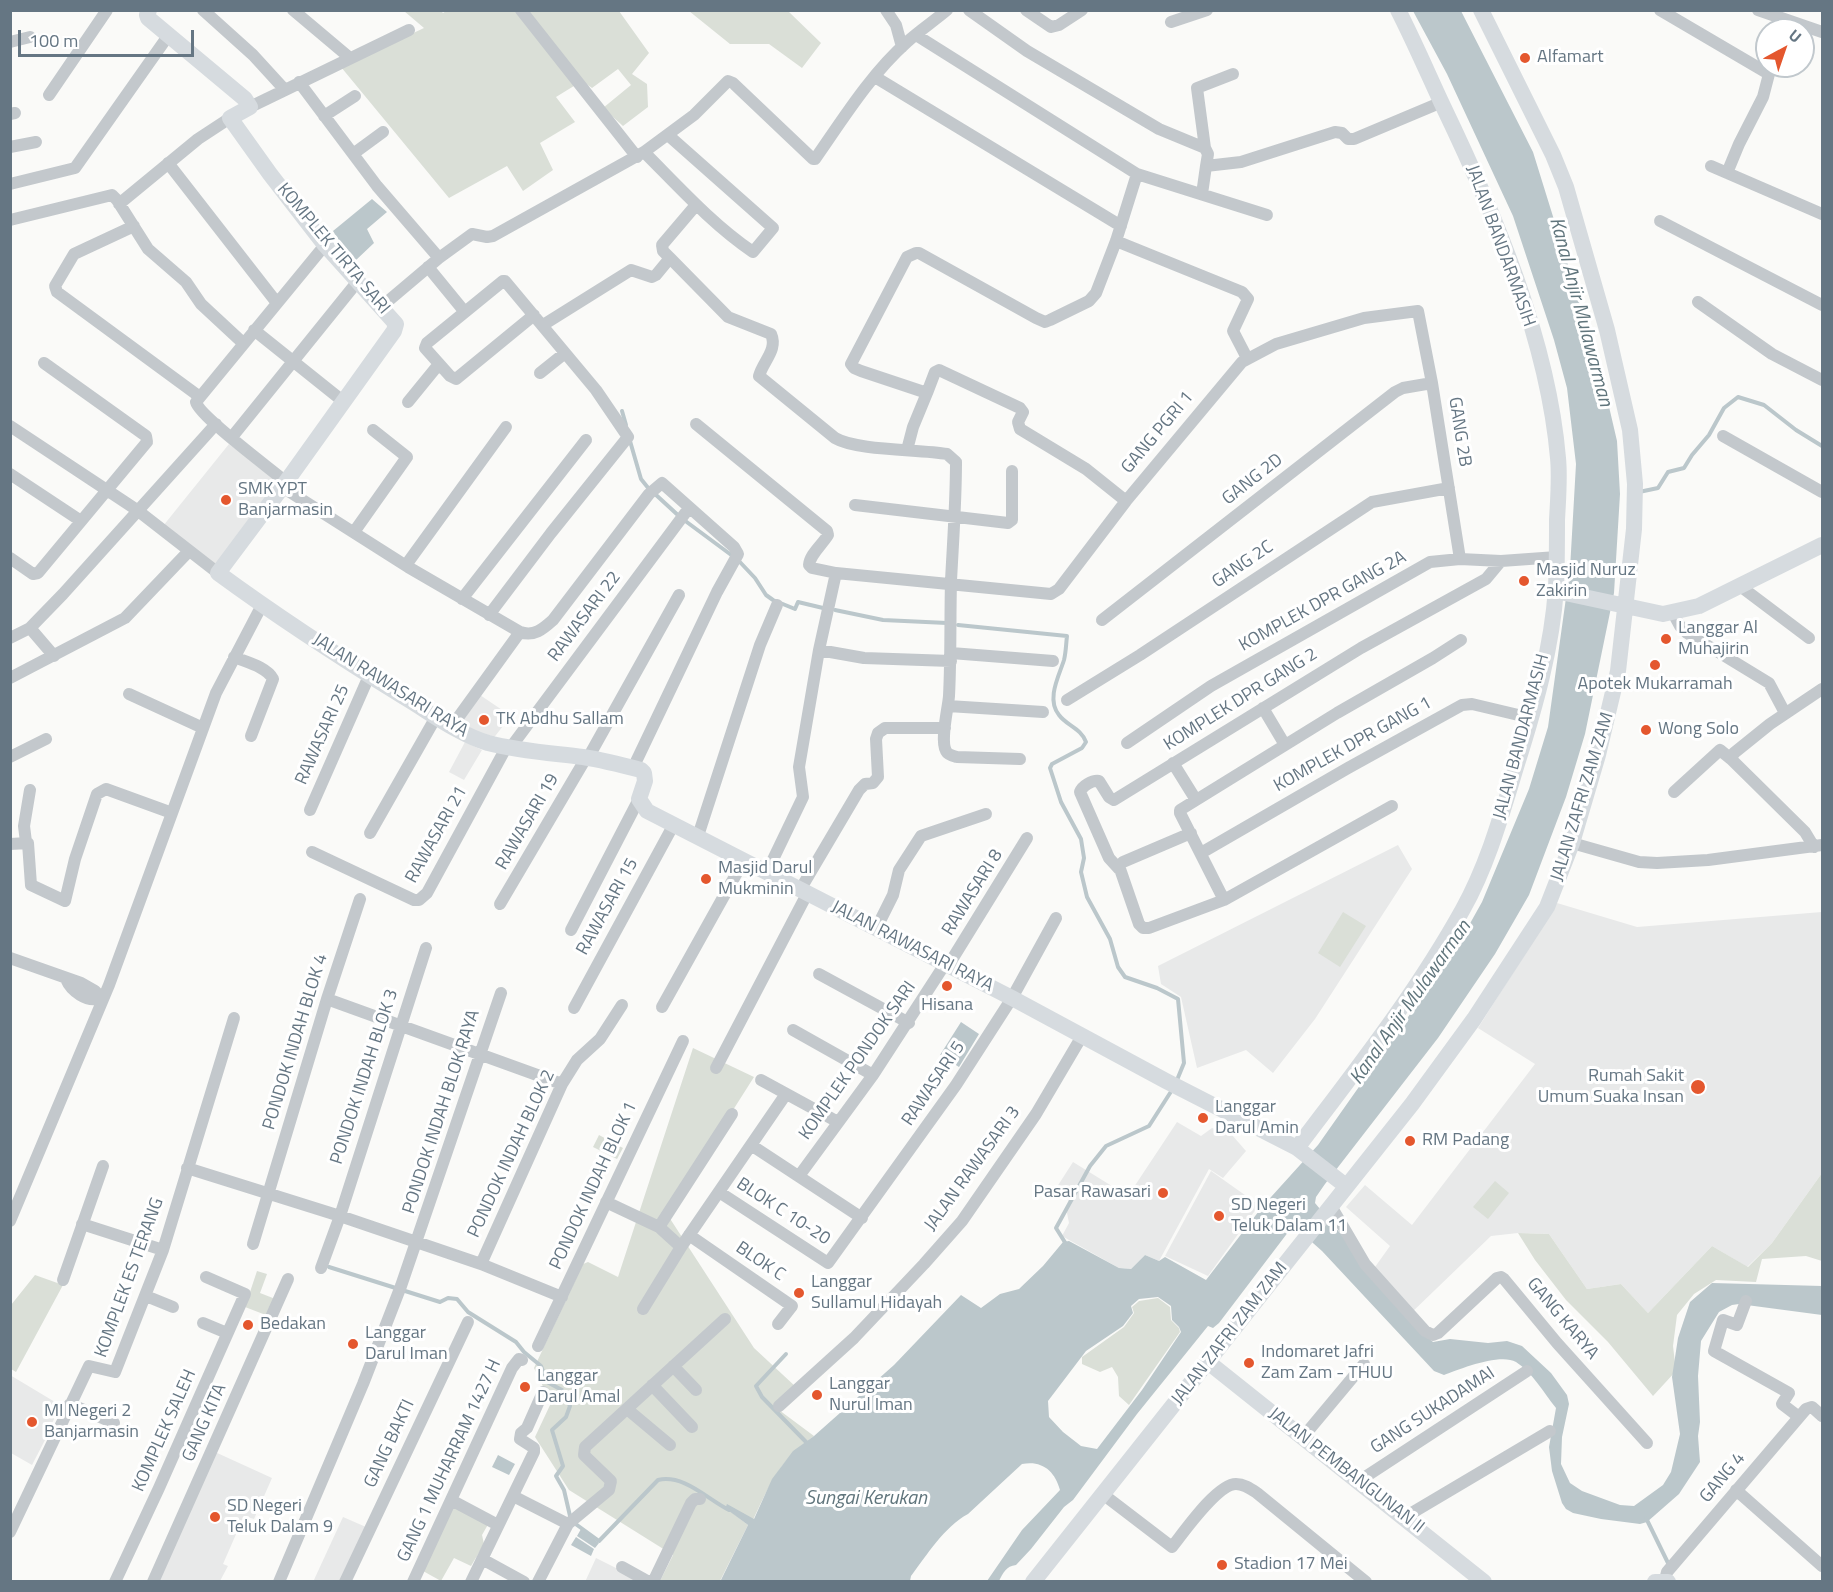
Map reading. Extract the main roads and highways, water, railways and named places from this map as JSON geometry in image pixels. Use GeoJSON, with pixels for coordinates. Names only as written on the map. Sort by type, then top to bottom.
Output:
{"type":"FeatureCollection","features":[{"type":"Feature","properties":{"kind":"water"},"geometry":{"type":"Polygon","coordinates":[[[1413,11],[1461,11],[1533,152],[1600,368],[1617,441],[1620,494],[1614,593],[1585,734],[1566,797],[1529,895],[1495,954],[1438,1038],[1325,1184],[1316,1197],[1315,1203],[1433,1342],[1450,1339],[1488,1343],[1507,1341],[1522,1346],[1551,1373],[1567,1395],[1569,1404],[1562,1437],[1561,1464],[1570,1483],[1582,1491],[1620,1505],[1634,1506],[1663,1485],[1671,1472],[1680,1434],[1672,1377],[1678,1338],[1690,1302],[1712,1283],[1822,1286],[1822,1315],[1739,1304],[1719,1312],[1701,1341],[1698,1376],[1700,1462],[1679,1494],[1647,1522],[1640,1524],[1601,1519],[1573,1513],[1562,1503],[1552,1471],[1549,1447],[1556,1408],[1527,1371],[1516,1362],[1500,1359],[1444,1375],[1434,1371],[1322,1251],[1292,1227],[1219,1323],[1213,1328],[1208,1326],[1137,1414],[1073,1500],[1064,1507],[1016,1565],[1005,1570],[999,1581],[987,1581],[1022,1530],[1060,1490],[1055,1477],[1041,1465],[1022,1464],[968,1514],[951,1526],[911,1576],[910,1581],[720,1582],[748,1525],[725,1508],[727,1504],[754,1519],[772,1479],[793,1451],[814,1436],[894,1365],[961,1295],[981,1308],[1000,1294],[1019,1289],[1043,1266],[1063,1242],[1069,1241],[1119,1268],[1131,1269],[1145,1255],[1159,1261],[1165,1257],[1206,1280],[1262,1207],[1318,1145],[1463,936],[1482,902],[1529,789],[1548,727],[1570,569],[1576,464],[1567,388],[1554,340],[1513,216],[1447,74],[1413,11]],[[1158,1297],[1139,1299],[1131,1306],[1133,1313],[1123,1326],[1086,1351],[1048,1401],[1049,1417],[1081,1446],[1097,1449],[1142,1390],[1181,1332],[1172,1320],[1171,1306],[1158,1297]]]}},
{"type":"Feature","properties":{"kind":"water"},"geometry":{"type":"Polygon","coordinates":[[[372,199],[387,212],[367,229],[374,243],[355,261],[333,231],[372,199]]]}},
{"type":"Feature","properties":{"kind":"water"},"geometry":{"type":"Polygon","coordinates":[[[961,1022],[979,1034],[959,1067],[940,1055],[961,1022]]]}},
{"type":"Feature","properties":{"kind":"water"},"geometry":{"type":"Polygon","coordinates":[[[498,1455],[515,1464],[509,1475],[492,1467],[498,1455]]]}},
{"type":"Feature","properties":{"kind":"water"},"geometry":{"type":"Polygon","coordinates":[[[581,1529],[599,1543],[595,1548],[577,1536],[581,1529]]]}},
{"type":"Feature","properties":{"kind":"water"},"geometry":{"type":"Polygon","coordinates":[[[576,1537],[594,1549],[591,1556],[571,1545],[576,1537]]]}},
{"type":"Feature","properties":{"kind":"waterway"},"geometry":{"type":"LineString","coordinates":[[1639,492],[1658,488],[1668,472],[1684,468],[1709,435],[1724,408],[1738,397],[1764,405],[1796,430],[1822,446]]}},
{"type":"Feature","properties":{"kind":"waterway"},"geometry":{"type":"LineString","coordinates":[[622,411],[626,425]]}},
{"type":"Feature","properties":{"kind":"waterway"},"geometry":{"type":"LineString","coordinates":[[630,441],[641,479],[649,489]]}},
{"type":"Feature","properties":{"kind":"waterway"},"geometry":{"type":"LineString","coordinates":[[655,494],[680,517]]}},
{"type":"Feature","properties":{"kind":"waterway"},"geometry":{"type":"LineString","coordinates":[[684,520],[734,557]]}},
{"type":"Feature","properties":{"kind":"waterway"},"geometry":{"type":"LineString","coordinates":[[738,560],[755,578],[766,595],[773,600],[795,609],[798,602],[823,608]]}},
{"type":"Feature","properties":{"kind":"waterway"},"geometry":{"type":"LineString","coordinates":[[835,610],[883,620],[947,623]]}},
{"type":"Feature","properties":{"kind":"waterway"},"geometry":{"type":"LineString","coordinates":[[958,625],[1067,636],[1065,657],[1055,688],[1055,709],[1066,722],[1081,733],[1086,742],[1082,748],[1052,764],[1050,768],[1061,802],[1081,839],[1084,858],[1081,872],[1087,897],[1110,939],[1118,967],[1125,977],[1157,988],[1178,999],[1184,1063],[1177,1080]]}},
{"type":"Feature","properties":{"kind":"waterway"},"geometry":{"type":"LineString","coordinates":[[1066,1244],[1056,1228],[1090,1166],[1106,1146],[1149,1126],[1172,1090]]}},
{"type":"Feature","properties":{"kind":"waterway"},"geometry":{"type":"LineString","coordinates":[[329,1267],[440,1302],[448,1298],[457,1299],[468,1312],[516,1342],[541,1366],[547,1382],[562,1390],[570,1406],[566,1417],[552,1430],[563,1466],[556,1476],[564,1490],[570,1516],[577,1525],[599,1541],[658,1480],[668,1479],[686,1484],[729,1510]]}},
{"type":"Feature","properties":{"kind":"waterway"},"geometry":{"type":"LineString","coordinates":[[786,1354],[756,1386],[762,1397],[808,1444]]}},
{"type":"Feature","properties":{"kind":"waterway"},"geometry":{"type":"LineString","coordinates":[[1646,1518],[1669,1565]]}},
{"type":"Feature","properties":{"kind":"place","name":"Alfamart"},"geometry":{"type":"Point","coordinates":[1525,58]}},
{"type":"Feature","properties":{"kind":"place","name":"SMK YPT Banjarmasin"},"geometry":{"type":"Point","coordinates":[226,500]}},
{"type":"Feature","properties":{"kind":"place","name":"Masjid Nuruz Zakirin"},"geometry":{"type":"Point","coordinates":[1524,581]}},
{"type":"Feature","properties":{"kind":"place","name":"Langgar Al Muhajirin"},"geometry":{"type":"Point","coordinates":[1666,639]}},
{"type":"Feature","properties":{"kind":"place","name":"Apotek Mukarramah"},"geometry":{"type":"Point","coordinates":[1655,665]}},
{"type":"Feature","properties":{"kind":"place","name":"TK Abdhu Sallam"},"geometry":{"type":"Point","coordinates":[484,720]}},
{"type":"Feature","properties":{"kind":"place","name":"Wong Solo"},"geometry":{"type":"Point","coordinates":[1646,730]}},
{"type":"Feature","properties":{"kind":"place","name":"Masjid Darul Mukminin"},"geometry":{"type":"Point","coordinates":[706,879]}},
{"type":"Feature","properties":{"kind":"place","name":"Hisana"},"geometry":{"type":"Point","coordinates":[947,986]}},
{"type":"Feature","properties":{"kind":"place","name":"Rumah Sakit Umum Suaka Insan"},"geometry":{"type":"Point","coordinates":[1698,1087]}},
{"type":"Feature","properties":{"kind":"place","name":"Langgar Darul Amin"},"geometry":{"type":"Point","coordinates":[1203,1118]}},
{"type":"Feature","properties":{"kind":"place","name":"RM Padang"},"geometry":{"type":"Point","coordinates":[1410,1141]}},
{"type":"Feature","properties":{"kind":"place","name":"Pasar Rawasari"},"geometry":{"type":"Point","coordinates":[1163,1193]}},
{"type":"Feature","properties":{"kind":"place","name":"SD Negeri Teluk Dalam 11"},"geometry":{"type":"Point","coordinates":[1219,1216]}},
{"type":"Feature","properties":{"kind":"place","name":"Langgar Sullamul Hidayah"},"geometry":{"type":"Point","coordinates":[799,1293]}},
{"type":"Feature","properties":{"kind":"place","name":"Bedakan"},"geometry":{"type":"Point","coordinates":[248,1325]}},
{"type":"Feature","properties":{"kind":"place","name":"Langgar Darul Iman"},"geometry":{"type":"Point","coordinates":[353,1344]}},
{"type":"Feature","properties":{"kind":"place","name":"Indomaret Jafri Zam Zam - THUU"},"geometry":{"type":"Point","coordinates":[1249,1363]}},
{"type":"Feature","properties":{"kind":"place","name":"Langgar Darul Amal"},"geometry":{"type":"Point","coordinates":[525,1387]}},
{"type":"Feature","properties":{"kind":"place","name":"Langgar Nurul Iman"},"geometry":{"type":"Point","coordinates":[817,1395]}},
{"type":"Feature","properties":{"kind":"place","name":"MI Negeri 2 Banjarmasin"},"geometry":{"type":"Point","coordinates":[32,1422]}},
{"type":"Feature","properties":{"kind":"place","name":"SD Negeri Teluk Dalam 9"},"geometry":{"type":"Point","coordinates":[215,1517]}},
{"type":"Feature","properties":{"kind":"place","name":"Stadion 17 Mei"},"geometry":{"type":"Point","coordinates":[1222,1565]}},
{"type":"Feature","properties":{"kind":"water label","name":"Kanal Anjir Mulawarman"},"geometry":{"type":"Point","coordinates":[1580,312]}},
{"type":"Feature","properties":{"kind":"water label","name":"Kanal Anjir Mulawarman"},"geometry":{"type":"Point","coordinates":[1411,1003]}},
{"type":"Feature","properties":{"kind":"water label","name":"Sungai Kerukan"},"geometry":{"type":"Point","coordinates":[866,1499]}}]}
